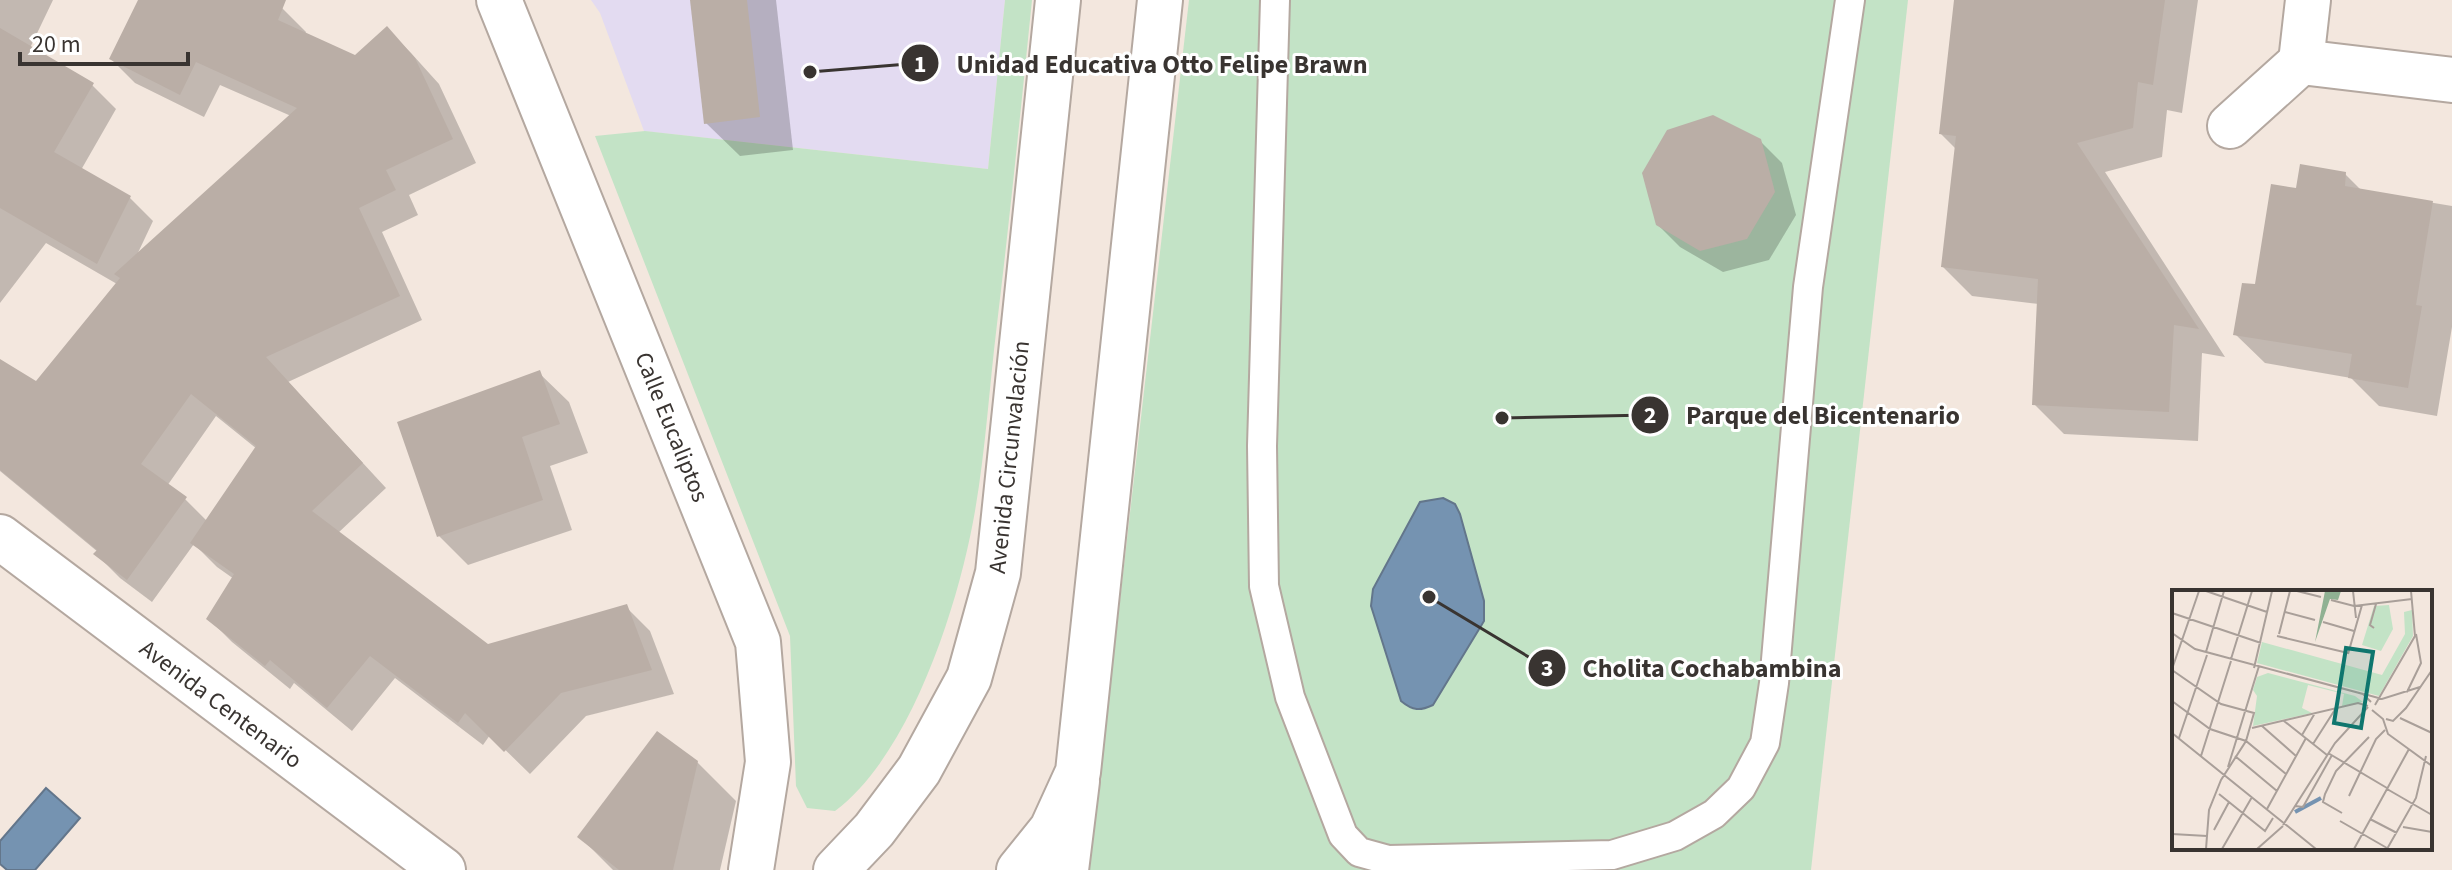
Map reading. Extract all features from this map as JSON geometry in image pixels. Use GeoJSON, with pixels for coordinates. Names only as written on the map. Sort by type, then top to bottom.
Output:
{"type":"FeatureCollection","features":[{"type":"Feature","properties":{"kind":"main road","name":"Calle Eucaliptos"},"geometry":{"type":"LineString","coordinates":[[499,0],[758,642],[768,762],[751,870]]}},
{"type":"Feature","properties":{"kind":"main road","name":"Avenida Circunvalación"},"geometry":{"type":"LineString","coordinates":[[836,870],[874,830],[919,770],[969,678],[998,573],[1058,0]]}},
{"type":"Feature","properties":{"kind":"main road"},"geometry":{"type":"LineString","coordinates":[[1066,870],[1160,0]]}},
{"type":"Feature","properties":{"kind":"main road"},"geometry":{"type":"LineString","coordinates":[[2230,126],[2301,62],[2308,0]]}},
{"type":"Feature","properties":{"kind":"main road"},"geometry":{"type":"LineString","coordinates":[[2301,62],[2452,80]]}},
{"type":"Feature","properties":{"kind":"main road","name":"Avenida Centenario"},"geometry":{"type":"LineString","coordinates":[[0,537],[443,870]]}},
{"type":"Feature","properties":{"kind":"main road"},"geometry":{"type":"LineString","coordinates":[[1019,870],[1052,829],[1078,772]]}},
{"type":"Feature","properties":{"kind":"lane"},"geometry":{"type":"LineString","coordinates":[[1275,0],[1262,430],[1264,586],[1290,697],[1343,835],[1359,852],[1388,860],[1612,855],[1675,836],[1714,814],[1741,788],[1765,743],[1774,683],[1808,287],[1850,0]]}},
{"type":"Feature","properties":{"kind":"shaded area"},"geometry":{"type":"Polygon","coordinates":[[[591,0],[1005,0],[988,169],[644,131],[600,13],[591,0]]]}},
{"type":"Feature","properties":{"kind":"green space"},"geometry":{"type":"Polygon","coordinates":[[[1005,0],[1032,0],[984,449],[965,558],[955,597],[925,680],[907,719],[885,755],[861,786],[835,811],[807,808],[796,786],[790,636],[595,136],[645,131],[988,169],[1005,0]]]}},
{"type":"Feature","properties":{"kind":"green space"},"geometry":{"type":"Polygon","coordinates":[[[1189,0],[1908,0],[1811,870],[1089,870],[1189,0]]]}},
{"type":"Feature","properties":{"kind":"water"},"geometry":{"type":"Polygon","coordinates":[[[1443,498],[1455,504],[1460,514],[1484,601],[1484,621],[1433,705],[1417,709],[1401,701],[1371,606],[1373,589],[1420,502],[1443,498]]]}},
{"type":"Feature","properties":{"kind":"water"},"geometry":{"type":"Polygon","coordinates":[[[46,788],[80,818],[35,870],[7,870],[0,864],[0,841],[46,788]]]}},
{"type":"Feature","properties":{"kind":"building"},"geometry":{"type":"Polygon","coordinates":[[[138,0],[286,0],[278,20],[355,55],[387,26],[415,58],[453,139],[386,170],[396,190],[359,208],[400,296],[266,357],[363,463],[312,511],[488,644],[627,604],[652,670],[561,693],[504,752],[465,713],[458,723],[370,656],[327,708],[270,660],[265,666],[206,619],[234,574],[190,543],[256,446],[191,394],[141,464],[187,497],[127,580],[93,554],[97,550],[0,470],[0,359],[36,381],[120,278],[114,274],[297,108],[196,62],[180,95],[109,59],[138,0]]]}},
{"type":"Feature","properties":{"kind":"building"},"geometry":{"type":"Polygon","coordinates":[[[690,0],[747,0],[760,117],[704,124],[690,0]]]}},
{"type":"Feature","properties":{"kind":"building"},"geometry":{"type":"Polygon","coordinates":[[[1954,0],[2165,0],[2153,85],[2138,82],[2133,128],[2077,143],[2199,329],[2174,325],[2169,412],[2032,405],[2038,279],[1941,267],[1956,136],[1939,134],[1954,0]]]}},
{"type":"Feature","properties":{"kind":"building"},"geometry":{"type":"Polygon","coordinates":[[[0,28],[94,83],[54,152],[131,196],[97,264],[0,208],[0,28]]]}},
{"type":"Feature","properties":{"kind":"building"},"geometry":{"type":"Polygon","coordinates":[[[1713,115],[1761,139],[1775,192],[1747,239],[1700,251],[1656,225],[1642,173],[1667,130],[1713,115]]]}},
{"type":"Feature","properties":{"kind":"building"},"geometry":{"type":"Polygon","coordinates":[[[2300,164],[2346,172],[2345,186],[2433,201],[2416,305],[2422,306],[2408,388],[2348,378],[2352,354],[2233,335],[2242,283],[2255,284],[2271,184],[2296,188],[2300,164]]]}},
{"type":"Feature","properties":{"kind":"building"},"geometry":{"type":"Polygon","coordinates":[[[540,370],[560,424],[522,437],[543,500],[437,537],[397,422],[540,370]]]}},
{"type":"Feature","properties":{"kind":"building"},"geometry":{"type":"Polygon","coordinates":[[[657,731],[698,761],[673,870],[619,870],[577,837],[657,731]]]}},
{"type":"Feature","properties":{"kind":"place","name":"Unidad Educativa Otto Felipe Brawn"},"geometry":{"type":"Point","coordinates":[810,72]}},
{"type":"Feature","properties":{"kind":"place","name":"Parque del Bicentenario"},"geometry":{"type":"Point","coordinates":[1502,418]}},
{"type":"Feature","properties":{"kind":"place","name":"Cholita Cochabambina"},"geometry":{"type":"Point","coordinates":[1429,597]}}]}
